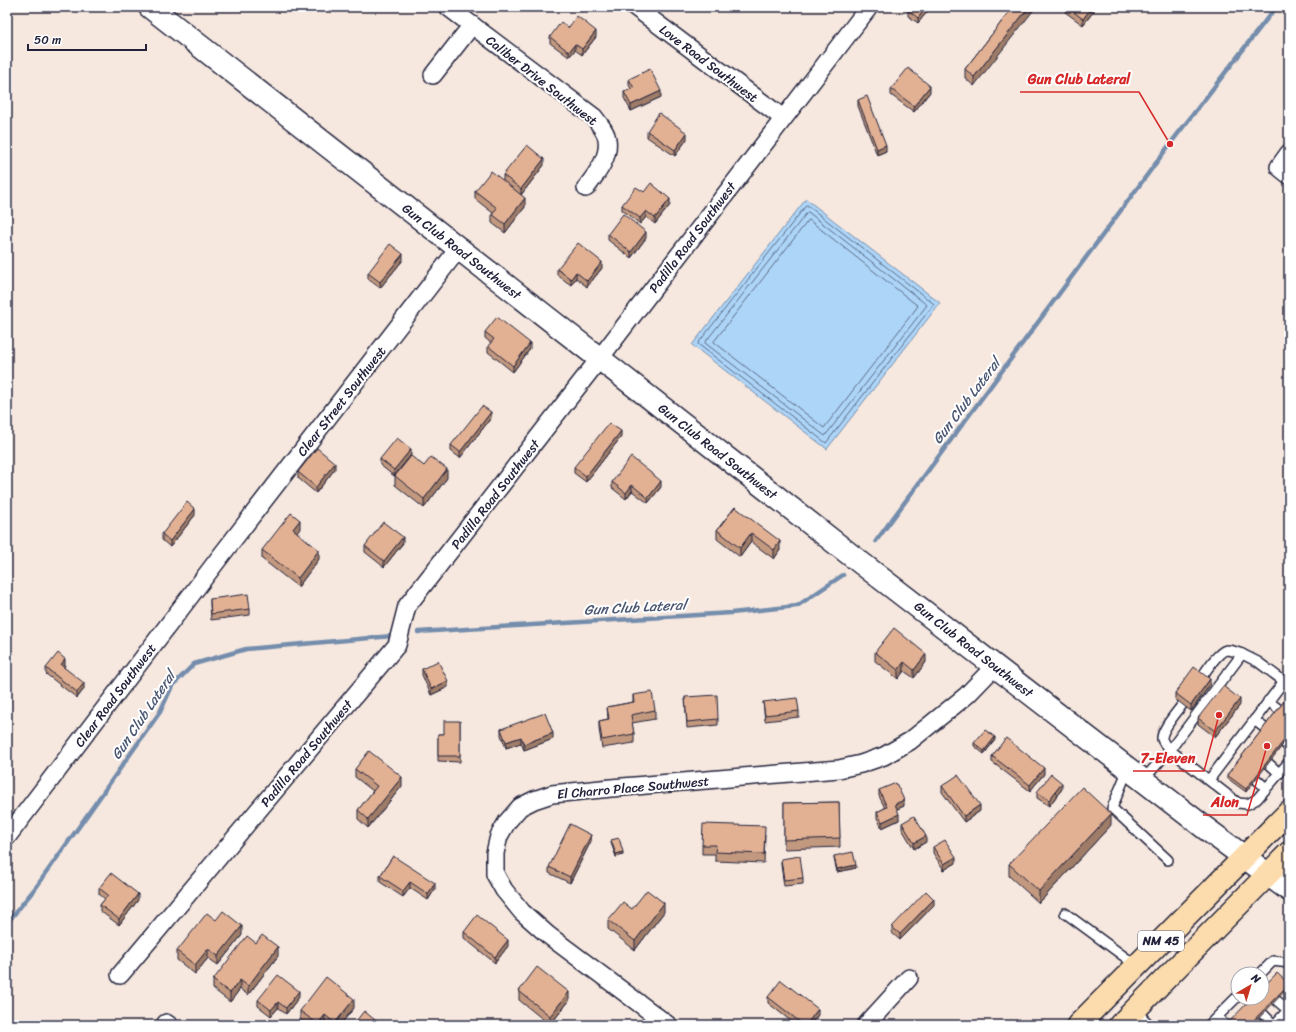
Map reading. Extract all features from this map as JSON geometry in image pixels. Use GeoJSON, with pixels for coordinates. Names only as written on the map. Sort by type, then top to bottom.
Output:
{"type":"FeatureCollection","features":[{"type":"Feature","properties":{"kind":"main road","name":"NM 45"},"geometry":{"type":"LineString","coordinates":[[1078,1025],[1289,812]]}},
{"type":"Feature","properties":{"kind":"main road","name":"NM 45"},"geometry":{"type":"LineString","coordinates":[[1135,1020],[1268,874],[1289,853]]}},
{"type":"Feature","properties":{"kind":"street","name":"Gun Club Road Southwest"},"geometry":{"type":"LineString","coordinates":[[150,7],[852,556],[1205,828],[1289,890]]}},
{"type":"Feature","properties":{"kind":"street","name":"Caliber Drive Southwest"},"geometry":{"type":"LineString","coordinates":[[448,7],[594,118],[603,128],[607,139],[604,159],[586,188]]}},
{"type":"Feature","properties":{"kind":"street","name":"Love Road Southwest"},"geometry":{"type":"LineString","coordinates":[[635,7],[782,118]]}},
{"type":"Feature","properties":{"kind":"street","name":"Padilla Road Southwest"},"geometry":{"type":"LineString","coordinates":[[120,975],[397,645],[407,606],[600,358],[868,7]]}},
{"type":"Feature","properties":{"kind":"street"},"geometry":{"type":"LineString","coordinates":[[433,75],[472,25]]}},
{"type":"Feature","properties":{"kind":"street"},"geometry":{"type":"LineString","coordinates":[[1289,153],[1279,167],[1289,175]]}},
{"type":"Feature","properties":{"kind":"street","name":"Clear Street Southwest"},"geometry":{"type":"LineString","coordinates":[[223,553],[459,248]]}},
{"type":"Feature","properties":{"kind":"street","name":"Clear Road Southwest"},"geometry":{"type":"LineString","coordinates":[[7,837],[223,553]]}},
{"type":"Feature","properties":{"kind":"street","name":"El Charro Place Southwest"},"geometry":{"type":"LineString","coordinates":[[668,1025],[548,935],[522,912],[504,890],[495,874],[495,853],[499,836],[520,807],[534,800],[552,794],[839,769],[862,764],[884,756],[910,741],[968,694],[995,666]]}},
{"type":"Feature","properties":{"kind":"street"},"geometry":{"type":"LineString","coordinates":[[866,1025],[909,978]]}},
{"type":"Feature","properties":{"kind":"lane"},"geometry":{"type":"LineString","coordinates":[[1201,678],[1220,654],[1225,650],[1230,650],[1258,662],[1286,683],[1268,701],[1254,720],[1242,742],[1230,758],[1209,780]]}},
{"type":"Feature","properties":{"kind":"lane"},"geometry":{"type":"LineString","coordinates":[[1168,860],[1112,808],[1136,774],[1170,750],[1242,654]]}},
{"type":"Feature","properties":{"kind":"lane"},"geometry":{"type":"LineString","coordinates":[[1268,701],[1280,710]]}},
{"type":"Feature","properties":{"kind":"lane"},"geometry":{"type":"LineString","coordinates":[[1182,705],[1166,727],[1162,735],[1162,741],[1170,750],[1238,803],[1248,804],[1257,799],[1289,762]]}},
{"type":"Feature","properties":{"kind":"lane"},"geometry":{"type":"LineString","coordinates":[[1254,720],[1266,729]]}},
{"type":"Feature","properties":{"kind":"lane"},"geometry":{"type":"LineString","coordinates":[[1268,764],[1279,773]]}},
{"type":"Feature","properties":{"kind":"lane"},"geometry":{"type":"LineString","coordinates":[[1256,779],[1266,788]]}},
{"type":"Feature","properties":{"kind":"lane"},"geometry":{"type":"LineString","coordinates":[[1065,913],[1137,966]]}},
{"type":"Feature","properties":{"kind":"lane"},"geometry":{"type":"LineString","coordinates":[[1268,966],[1273,961],[1289,963]]}},
{"type":"Feature","properties":{"kind":"lane"},"geometry":{"type":"LineString","coordinates":[[1263,1014],[1274,1025],[1288,1009],[1276,1000]]}},
{"type":"Feature","properties":{"kind":"lane"},"geometry":{"type":"LineString","coordinates":[[1209,1025],[1231,1006]]}},
{"type":"Feature","properties":{"kind":"lane"},"geometry":{"type":"LineString","coordinates":[[1217,1017],[1225,1025]]}},
{"type":"Feature","properties":{"kind":"water"},"geometry":{"type":"Polygon","coordinates":[[[806,199],[940,303],[827,449],[692,345],[806,199]]]}},
{"type":"Feature","properties":{"kind":"building"},"geometry":{"type":"Polygon","coordinates":[[[910,7],[926,7],[918,18],[908,10],[910,7]]]}},
{"type":"Feature","properties":{"kind":"building"},"geometry":{"type":"Polygon","coordinates":[[[1013,7],[1029,7],[974,77],[965,69],[1013,7]]]}},
{"type":"Feature","properties":{"kind":"building"},"geometry":{"type":"Polygon","coordinates":[[[1067,7],[1092,7],[1083,19],[1067,7]]]}},
{"type":"Feature","properties":{"kind":"building"},"geometry":{"type":"Polygon","coordinates":[[[577,16],[596,31],[582,49],[575,44],[569,52],[550,37],[561,22],[568,28],[577,16]]]}},
{"type":"Feature","properties":{"kind":"building"},"geometry":{"type":"Polygon","coordinates":[[[908,68],[930,86],[914,106],[891,89],[908,68]]]}},
{"type":"Feature","properties":{"kind":"building"},"geometry":{"type":"Polygon","coordinates":[[[650,69],[661,91],[631,105],[624,92],[634,88],[629,79],[650,69]]]}},
{"type":"Feature","properties":{"kind":"building"},"geometry":{"type":"Polygon","coordinates":[[[867,96],[886,145],[877,149],[858,100],[867,96]]]}},
{"type":"Feature","properties":{"kind":"building"},"geometry":{"type":"Polygon","coordinates":[[[659,113],[687,133],[675,150],[647,131],[659,113]]]}},
{"type":"Feature","properties":{"kind":"building"},"geometry":{"type":"Polygon","coordinates":[[[527,145],[544,159],[521,189],[503,175],[527,145]]]}},
{"type":"Feature","properties":{"kind":"building"},"geometry":{"type":"Polygon","coordinates":[[[491,171],[525,198],[505,224],[492,214],[497,208],[475,191],[491,171]]]}},
{"type":"Feature","properties":{"kind":"building"},"geometry":{"type":"Polygon","coordinates":[[[651,183],[670,199],[655,218],[646,211],[640,218],[622,205],[636,187],[644,192],[651,183]]]}},
{"type":"Feature","properties":{"kind":"building"},"geometry":{"type":"Polygon","coordinates":[[[623,214],[646,232],[631,252],[608,234],[623,214]]]}},
{"type":"Feature","properties":{"kind":"building"},"geometry":{"type":"Polygon","coordinates":[[[578,243],[602,262],[587,281],[576,272],[571,279],[557,269],[578,243]]]}},
{"type":"Feature","properties":{"kind":"building"},"geometry":{"type":"Polygon","coordinates":[[[390,244],[403,254],[380,282],[368,273],[390,244]]]}},
{"type":"Feature","properties":{"kind":"building"},"geometry":{"type":"Polygon","coordinates":[[[497,317],[530,343],[513,366],[488,346],[494,339],[485,332],[497,317]]]}},
{"type":"Feature","properties":{"kind":"building"},"geometry":{"type":"Polygon","coordinates":[[[482,406],[491,412],[460,452],[451,445],[482,406]]]}},
{"type":"Feature","properties":{"kind":"building"},"geometry":{"type":"Polygon","coordinates":[[[609,423],[621,431],[586,476],[574,467],[609,423]]]}},
{"type":"Feature","properties":{"kind":"building"},"geometry":{"type":"Polygon","coordinates":[[[397,438],[411,449],[394,470],[380,459],[397,438]]]}},
{"type":"Feature","properties":{"kind":"building"},"geometry":{"type":"Polygon","coordinates":[[[317,448],[335,463],[316,487],[298,472],[317,448]]]}},
{"type":"Feature","properties":{"kind":"building"},"geometry":{"type":"Polygon","coordinates":[[[411,456],[424,466],[431,457],[447,469],[424,499],[395,476],[411,456]]]}},
{"type":"Feature","properties":{"kind":"building"},"geometry":{"type":"Polygon","coordinates":[[[631,457],[661,481],[648,498],[632,485],[626,493],[612,482],[631,457]]]}},
{"type":"Feature","properties":{"kind":"building"},"geometry":{"type":"Polygon","coordinates":[[[187,502],[195,509],[170,541],[162,534],[187,502]]]}},
{"type":"Feature","properties":{"kind":"building"},"geometry":{"type":"Polygon","coordinates":[[[735,507],[780,541],[774,550],[751,533],[740,548],[717,530],[735,507]]]}},
{"type":"Feature","properties":{"kind":"building"},"geometry":{"type":"Polygon","coordinates":[[[291,513],[300,520],[293,529],[319,550],[298,578],[262,550],[291,513]]]}},
{"type":"Feature","properties":{"kind":"building"},"geometry":{"type":"Polygon","coordinates":[[[383,522],[403,537],[384,561],[365,546],[383,522]]]}},
{"type":"Feature","properties":{"kind":"building"},"geometry":{"type":"Polygon","coordinates":[[[248,594],[250,609],[211,614],[210,599],[248,594]]]}},
{"type":"Feature","properties":{"kind":"building"},"geometry":{"type":"Polygon","coordinates":[[[894,628],[926,654],[914,670],[904,662],[898,670],[875,652],[894,628]]]}},
{"type":"Feature","properties":{"kind":"building"},"geometry":{"type":"Polygon","coordinates":[[[58,653],[65,659],[61,665],[84,683],[77,692],[46,668],[58,653]]]}},
{"type":"Feature","properties":{"kind":"building"},"geometry":{"type":"Polygon","coordinates":[[[438,661],[448,681],[431,689],[422,669],[438,661]]]}},
{"type":"Feature","properties":{"kind":"building"},"geometry":{"type":"Polygon","coordinates":[[[1194,667],[1210,679],[1191,705],[1175,693],[1194,667]]]}},
{"type":"Feature","properties":{"kind":"building"},"geometry":{"type":"Polygon","coordinates":[[[1223,686],[1240,699],[1215,731],[1198,718],[1223,686]]]}},
{"type":"Feature","properties":{"kind":"building"},"geometry":{"type":"Polygon","coordinates":[[[652,692],[655,710],[631,715],[634,734],[602,740],[599,721],[609,719],[607,707],[634,702],[633,695],[652,692]]]}},
{"type":"Feature","properties":{"kind":"building"},"geometry":{"type":"Polygon","coordinates":[[[717,695],[718,719],[687,722],[685,697],[717,695]]]}},
{"type":"Feature","properties":{"kind":"building"},"geometry":{"type":"Polygon","coordinates":[[[1289,695],[1289,734],[1246,789],[1227,775],[1289,695]]]}},
{"type":"Feature","properties":{"kind":"building"},"geometry":{"type":"Polygon","coordinates":[[[797,698],[799,711],[765,715],[763,702],[797,698]]]}},
{"type":"Feature","properties":{"kind":"building"},"geometry":{"type":"Polygon","coordinates":[[[545,713],[553,733],[524,744],[521,737],[506,742],[501,729],[545,713]]]}},
{"type":"Feature","properties":{"kind":"building"},"geometry":{"type":"Polygon","coordinates":[[[444,721],[460,721],[460,756],[438,756],[438,734],[444,734],[444,721]]]}},
{"type":"Feature","properties":{"kind":"building"},"geometry":{"type":"Polygon","coordinates":[[[985,730],[995,737],[984,751],[974,743],[985,730]]]}},
{"type":"Feature","properties":{"kind":"building"},"geometry":{"type":"Polygon","coordinates":[[[1006,738],[1044,768],[1030,785],[992,756],[1006,738]]]}},
{"type":"Feature","properties":{"kind":"building"},"geometry":{"type":"Polygon","coordinates":[[[369,751],[402,777],[368,819],[358,810],[377,786],[355,769],[369,751]]]}},
{"type":"Feature","properties":{"kind":"building"},"geometry":{"type":"Polygon","coordinates":[[[1051,774],[1062,783],[1049,800],[1037,792],[1051,774]]]}},
{"type":"Feature","properties":{"kind":"building"},"geometry":{"type":"Polygon","coordinates":[[[958,775],[980,805],[964,816],[942,786],[958,775]]]}},
{"type":"Feature","properties":{"kind":"building"},"geometry":{"type":"Polygon","coordinates":[[[896,783],[904,800],[895,804],[899,814],[882,822],[877,812],[887,807],[879,790],[896,783]]]}},
{"type":"Feature","properties":{"kind":"building"},"geometry":{"type":"Polygon","coordinates":[[[1082,787],[1111,814],[1039,891],[1009,864],[1082,787]]]}},
{"type":"Feature","properties":{"kind":"building"},"geometry":{"type":"Polygon","coordinates":[[[839,802],[840,838],[784,840],[784,803],[839,802]]]}},
{"type":"Feature","properties":{"kind":"building"},"geometry":{"type":"Polygon","coordinates":[[[914,816],[926,836],[914,843],[902,823],[914,816]]]}},
{"type":"Feature","properties":{"kind":"building"},"geometry":{"type":"Polygon","coordinates":[[[570,824],[591,835],[570,877],[549,867],[570,824]]]}},
{"type":"Feature","properties":{"kind":"building"},"geometry":{"type":"Polygon","coordinates":[[[703,824],[765,826],[764,854],[715,852],[716,845],[702,845],[703,824]]]}},
{"type":"Feature","properties":{"kind":"building"},"geometry":{"type":"Polygon","coordinates":[[[619,838],[623,852],[616,854],[611,840],[619,838]]]}},
{"type":"Feature","properties":{"kind":"building"},"geometry":{"type":"Polygon","coordinates":[[[945,840],[956,857],[944,864],[933,847],[945,840]]]}},
{"type":"Feature","properties":{"kind":"building"},"geometry":{"type":"Polygon","coordinates":[[[853,852],[856,865],[837,869],[834,856],[853,852]]]}},
{"type":"Feature","properties":{"kind":"building"},"geometry":{"type":"Polygon","coordinates":[[[393,856],[435,883],[428,894],[410,882],[403,891],[380,876],[393,856]]]}},
{"type":"Feature","properties":{"kind":"building"},"geometry":{"type":"Polygon","coordinates":[[[800,856],[803,878],[784,880],[781,859],[800,856]]]}},
{"type":"Feature","properties":{"kind":"building"},"geometry":{"type":"Polygon","coordinates":[[[111,873],[138,894],[119,919],[100,905],[108,895],[99,888],[111,873]]]}},
{"type":"Feature","properties":{"kind":"building"},"geometry":{"type":"Polygon","coordinates":[[[647,890],[664,903],[635,941],[608,920],[623,902],[632,909],[647,890]]]}},
{"type":"Feature","properties":{"kind":"building"},"geometry":{"type":"Polygon","coordinates":[[[926,891],[934,899],[900,934],[892,927],[926,891]]]}},
{"type":"Feature","properties":{"kind":"building"},"geometry":{"type":"Polygon","coordinates":[[[223,911],[242,926],[218,956],[208,949],[195,965],[177,951],[207,913],[216,920],[223,911]]]}},
{"type":"Feature","properties":{"kind":"building"},"geometry":{"type":"Polygon","coordinates":[[[477,915],[508,940],[495,957],[464,932],[477,915]]]}},
{"type":"Feature","properties":{"kind":"building"},"geometry":{"type":"Polygon","coordinates":[[[262,935],[278,947],[248,986],[240,980],[230,993],[213,980],[247,936],[256,943],[262,935]]]}},
{"type":"Feature","properties":{"kind":"building"},"geometry":{"type":"Polygon","coordinates":[[[537,967],[569,992],[550,1016],[519,991],[537,967]]]}},
{"type":"Feature","properties":{"kind":"building"},"geometry":{"type":"Polygon","coordinates":[[[1277,973],[1289,984],[1270,1003],[1270,980],[1277,973]]]}},
{"type":"Feature","properties":{"kind":"building"},"geometry":{"type":"Polygon","coordinates":[[[278,975],[299,991],[286,1008],[278,1002],[271,1010],[258,1000],[278,975]]]}},
{"type":"Feature","properties":{"kind":"building"},"geometry":{"type":"Polygon","coordinates":[[[326,977],[354,999],[335,1023],[325,1015],[318,1024],[300,1011],[326,977]]]}},
{"type":"Feature","properties":{"kind":"building"},"geometry":{"type":"Polygon","coordinates":[[[781,980],[818,1009],[806,1025],[768,997],[781,980]]]}},
{"type":"Feature","properties":{"kind":"building"},"geometry":{"type":"Polygon","coordinates":[[[1244,1006],[1268,1006],[1249,1025],[1226,1025],[1244,1006]]]}},
{"type":"Feature","properties":{"kind":"building"},"geometry":{"type":"Polygon","coordinates":[[[364,1011],[381,1025],[353,1025],[364,1011]]]}},
{"type":"Feature","properties":{"kind":"waterway","name":"Gun Club Lateral"},"geometry":{"type":"LineString","coordinates":[[876,541],[1170,144],[1276,7]]}},
{"type":"Feature","properties":{"kind":"waterway","name":"Gun Club Lateral"},"geometry":{"type":"LineString","coordinates":[[418,632],[731,613],[797,606],[843,575]]}},
{"type":"Feature","properties":{"kind":"waterway","name":"Gun Club Lateral"},"geometry":{"type":"LineString","coordinates":[[7,923],[37,886],[160,712],[172,686],[194,664],[246,649],[392,636]]}},
{"type":"Feature","properties":{"kind":"place","name":"Gun Club Lateral"},"geometry":{"type":"Point","coordinates":[1170,144]}},
{"type":"Feature","properties":{"kind":"place","name":"7-Eleven"},"geometry":{"type":"Point","coordinates":[1219,715]}},
{"type":"Feature","properties":{"kind":"place","name":"Alon"},"geometry":{"type":"Point","coordinates":[1267,746]}}]}
